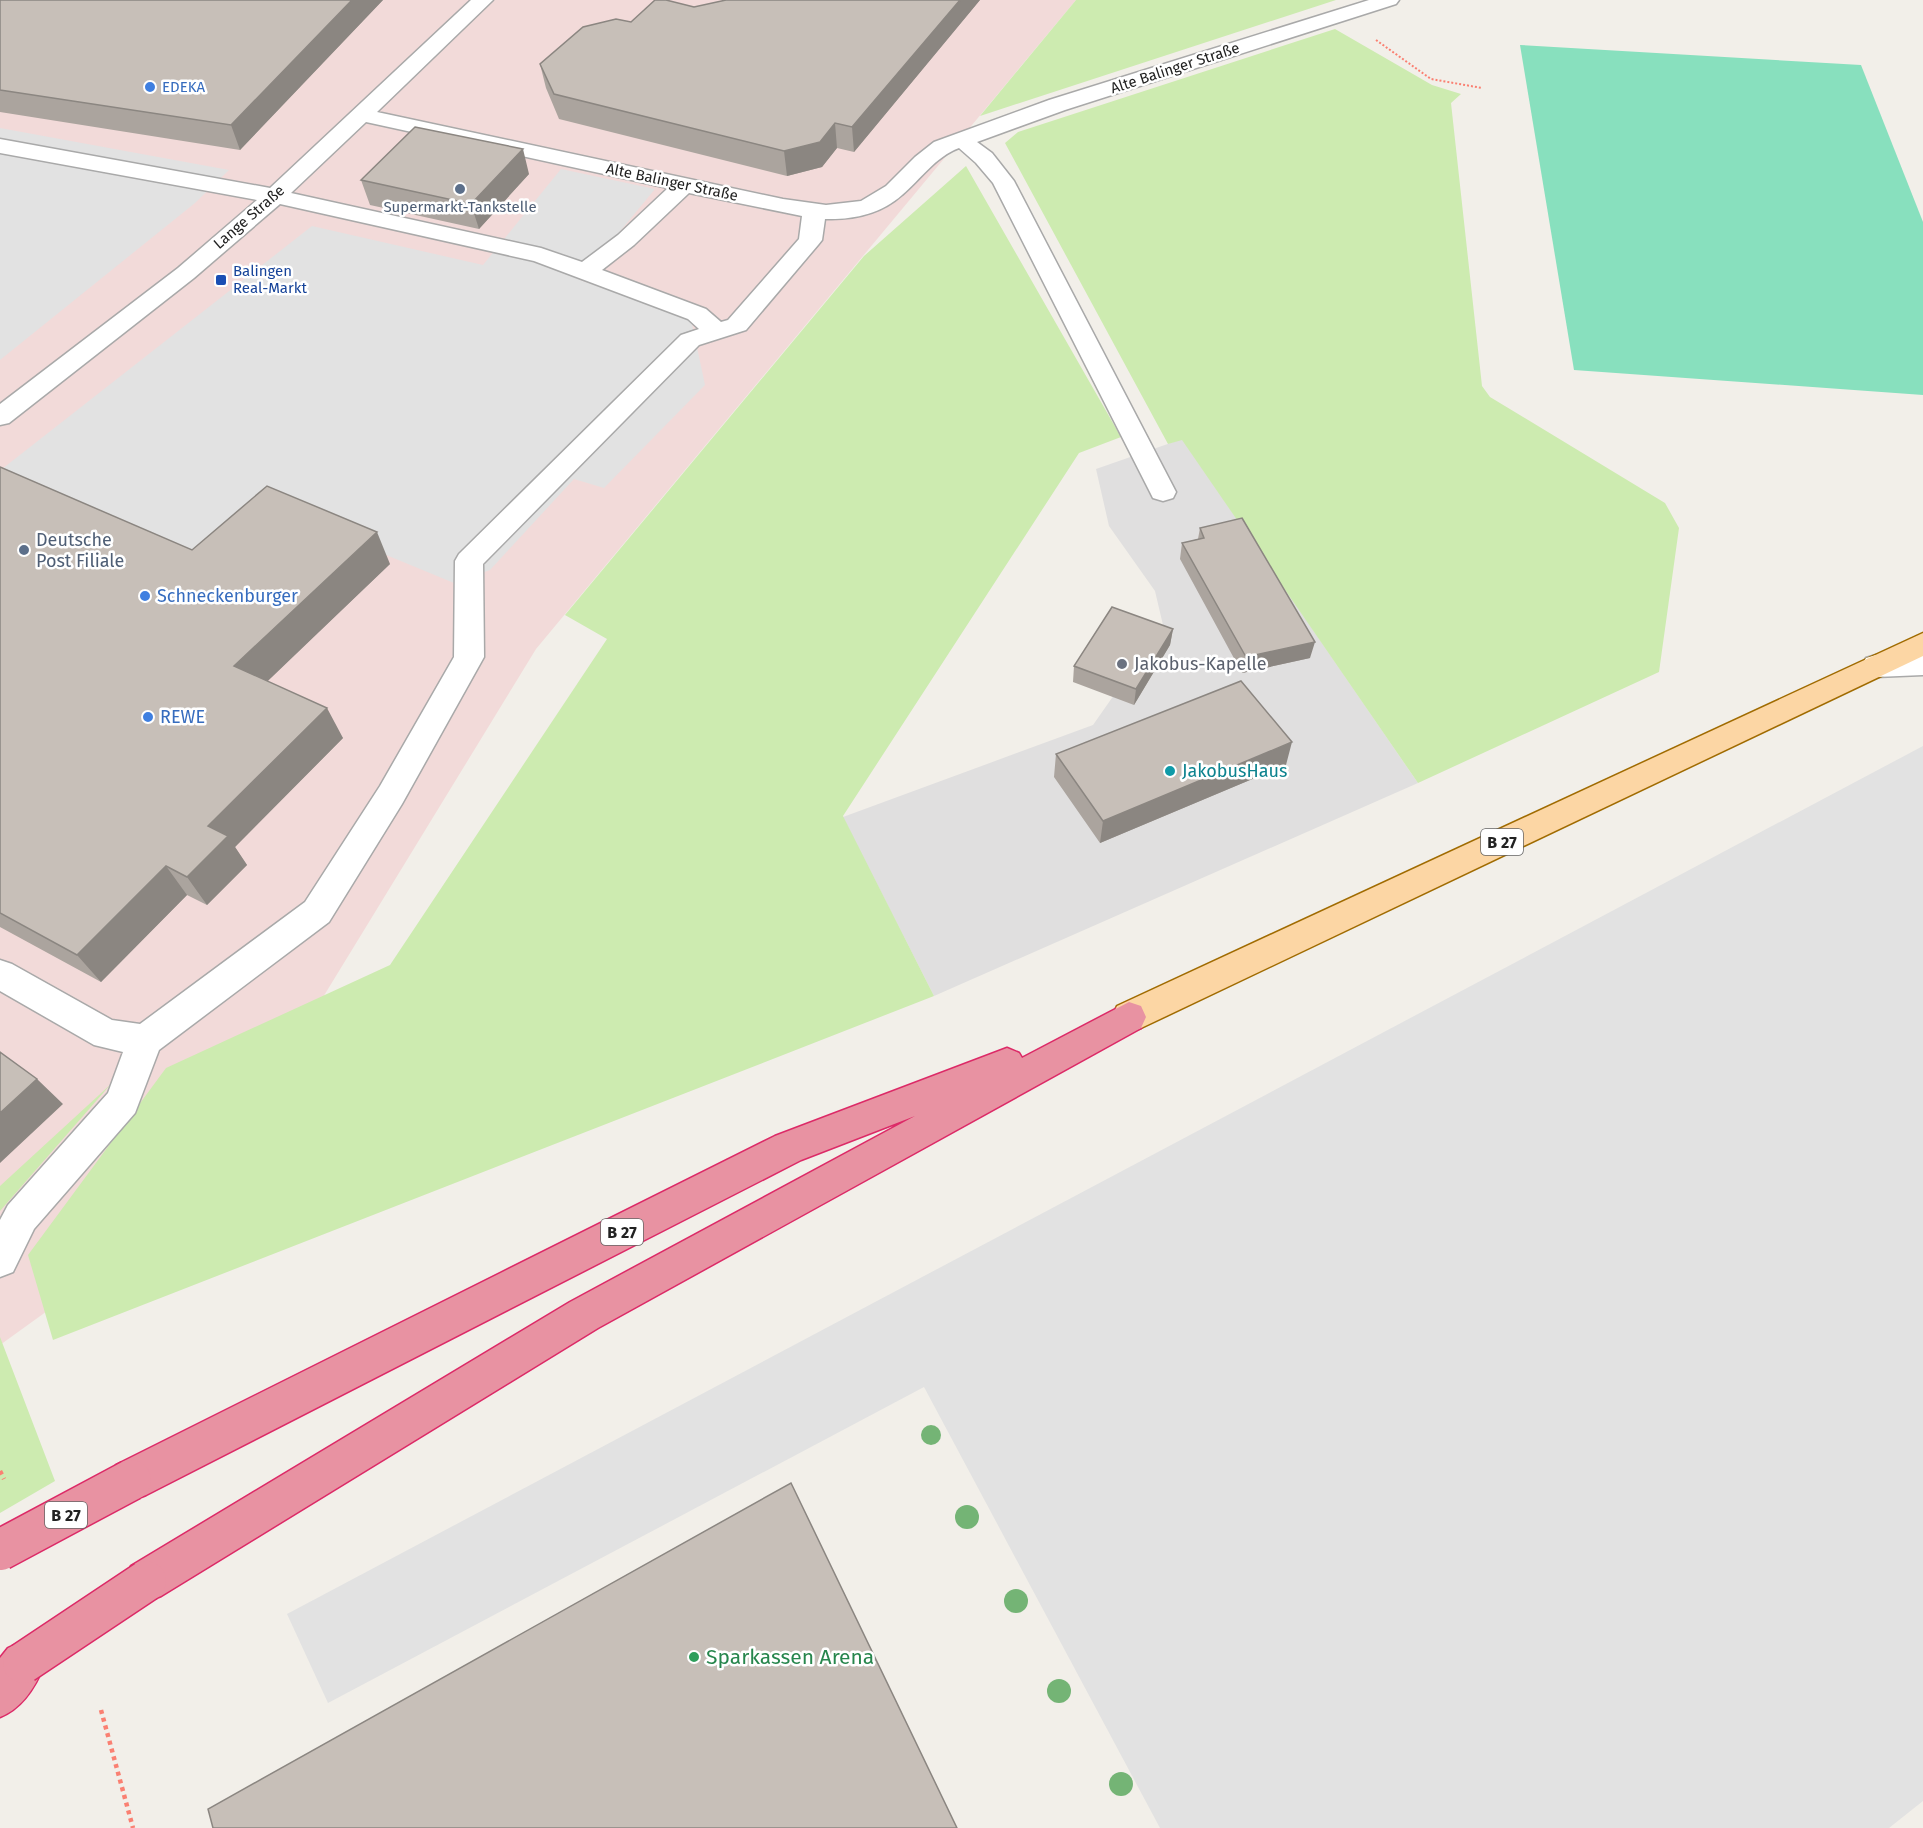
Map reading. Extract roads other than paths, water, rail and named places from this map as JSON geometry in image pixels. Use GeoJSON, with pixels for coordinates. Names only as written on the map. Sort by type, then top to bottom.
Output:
{"type":"FeatureCollection","features":[{"type":"Feature","properties":{"kind":"highway","name":"B 27"},"geometry":{"type":"LineString","coordinates":[[0,1550],[131,1480],[788,1148],[1129,1017]]}},
{"type":"Feature","properties":{"kind":"highway","name":"B 27"},"geometry":{"type":"LineString","coordinates":[[8,1679],[146,1581],[584,1315],[1129,1017]]}},
{"type":"Feature","properties":{"kind":"main road","name":"B 27"},"geometry":{"type":"LineString","coordinates":[[1129,1017],[1923,644]]}},
{"type":"Feature","properties":{"kind":"street","name":"Lange Straße"},"geometry":{"type":"LineString","coordinates":[[0,417],[186,273],[275,195],[483,0]]}},
{"type":"Feature","properties":{"kind":"street","name":"Alte Balinger Straße"},"geometry":{"type":"LineString","coordinates":[[362,115],[814,212],[846,212],[874,204],[893,191],[930,154],[968,138],[1057,105],[1389,0]]}},
{"type":"Feature","properties":{"kind":"street"},"geometry":{"type":"LineString","coordinates":[[968,138],[1003,181],[1163,492]]}},
{"type":"Feature","properties":{"kind":"street"},"geometry":{"type":"LineString","coordinates":[[0,146],[275,195],[541,255],[697,314],[717,332]]}},
{"type":"Feature","properties":{"kind":"street"},"geometry":{"type":"LineString","coordinates":[[585,271],[626,240],[684,185]]}},
{"type":"Feature","properties":{"kind":"street"},"geometry":{"type":"LineString","coordinates":[[0,1259],[21,1217],[122,1102],[145,1040],[317,912],[391,795],[470,657],[469,561],[690,340],[737,325],[810,240],[814,212]]}},
{"type":"Feature","properties":{"kind":"street"},"geometry":{"type":"LineString","coordinates":[[1876,666],[1923,664]]}},
{"type":"Feature","properties":{"kind":"street"},"geometry":{"type":"LineString","coordinates":[[0,974],[106,1034],[145,1040]]}},
{"type":"Feature","properties":{"kind":"place","name":"EDEKA"},"geometry":{"type":"Point","coordinates":[150,87]}},
{"type":"Feature","properties":{"kind":"place","name":"Supermarkt-Tankstelle"},"geometry":{"type":"Point","coordinates":[460,189]}},
{"type":"Feature","properties":{"kind":"place","name":"Balingen Real-Markt"},"geometry":{"type":"Point","coordinates":[221,280]}},
{"type":"Feature","properties":{"kind":"place","name":"Deutsche Post Filiale"},"geometry":{"type":"Point","coordinates":[24,550]}},
{"type":"Feature","properties":{"kind":"place","name":"Schneckenburger"},"geometry":{"type":"Point","coordinates":[145,596]}},
{"type":"Feature","properties":{"kind":"place","name":"Jakobus-Kapelle"},"geometry":{"type":"Point","coordinates":[1122,664]}},
{"type":"Feature","properties":{"kind":"place","name":"REWE"},"geometry":{"type":"Point","coordinates":[148,717]}},
{"type":"Feature","properties":{"kind":"place","name":"JakobusHaus"},"geometry":{"type":"Point","coordinates":[1170,771]}},
{"type":"Feature","properties":{"kind":"place","name":"Sparkassen Arena"},"geometry":{"type":"Point","coordinates":[694,1657]}}]}
